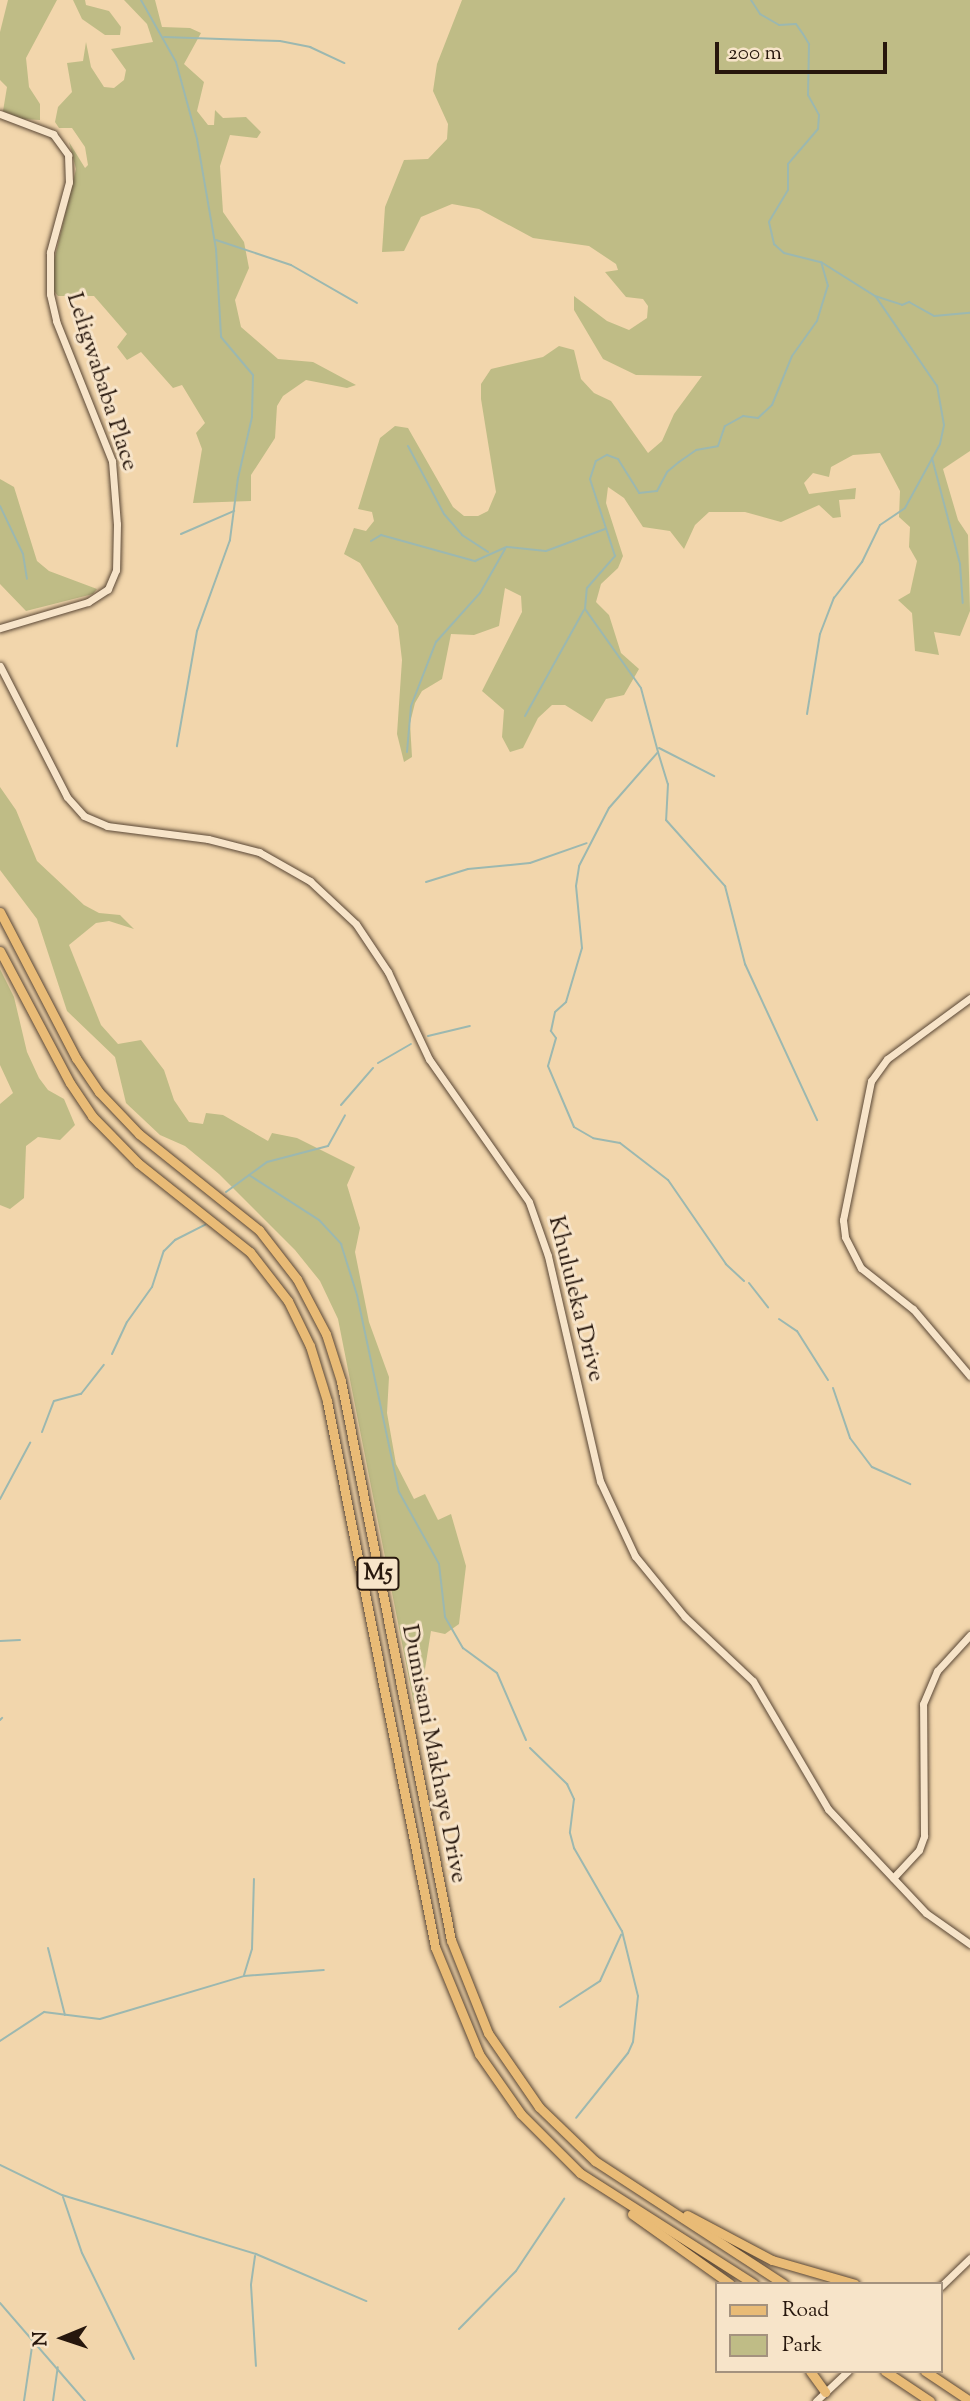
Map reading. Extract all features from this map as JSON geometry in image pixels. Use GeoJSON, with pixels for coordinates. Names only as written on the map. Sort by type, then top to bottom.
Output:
{"type":"FeatureCollection","features":[{"type":"Feature","properties":{"kind":"main road","name":"Dumisani Makhaye Drive"},"geometry":{"type":"LineString","coordinates":[[0,912],[76,1058],[99,1092],[145,1139],[258,1230],[314,1307],[341,1381],[444,1914],[464,1983],[488,2033],[529,2095],[580,2149],[626,2183],[781,2282]]}},
{"type":"Feature","properties":{"kind":"main road","name":"Dumisani Makhaye Drive"},"geometry":{"type":"LineString","coordinates":[[0,951],[70,1083],[92,1116],[138,1163],[250,1252],[301,1325],[327,1401],[442,1970],[465,2025],[501,2088],[580,2173],[751,2282]]}},
{"type":"Feature","properties":{"kind":"main road"},"geometry":{"type":"LineString","coordinates":[[580,2173],[727,2282]]}},
{"type":"Feature","properties":{"kind":"main road"},"geometry":{"type":"LineString","coordinates":[[626,2183],[772,2260],[848,2282]]}},
{"type":"Feature","properties":{"kind":"main road"},"geometry":{"type":"LineString","coordinates":[[811,2373],[825,2392]]}},
{"type":"Feature","properties":{"kind":"main road"},"geometry":{"type":"LineString","coordinates":[[889,2373],[930,2401]]}},
{"type":"Feature","properties":{"kind":"main road"},"geometry":{"type":"LineString","coordinates":[[928,2373],[970,2400]]}},
{"type":"Feature","properties":{"kind":"street","name":"Leligwababa Place"},"geometry":{"type":"LineString","coordinates":[[0,114],[53,134],[68,155],[69,182],[50,252],[50,294],[56,321],[112,461],[117,524],[116,570],[108,589],[88,602],[0,628]]}},
{"type":"Feature","properties":{"kind":"street","name":"Khululeka Drive"},"geometry":{"type":"LineString","coordinates":[[0,666],[67,797],[84,816],[107,826],[208,839],[259,852],[310,881],[356,924],[388,972],[429,1059],[529,1202],[548,1256],[597,1470],[625,1538],[664,1595],[753,1681],[782,1726],[817,1795],[933,1919],[970,1944]]}},
{"type":"Feature","properties":{"kind":"street"},"geometry":{"type":"LineString","coordinates":[[970,998],[887,1059],[871,1081],[843,1220],[845,1237],[861,1268],[914,1310],[970,1376]]}},
{"type":"Feature","properties":{"kind":"street"},"geometry":{"type":"LineString","coordinates":[[893,1878],[919,1850],[924,1836],[923,1704],[937,1671],[970,1635]]}},
{"type":"Feature","properties":{"kind":"street"},"geometry":{"type":"LineString","coordinates":[[942,2285],[970,2258]]}},
{"type":"Feature","properties":{"kind":"street"},"geometry":{"type":"LineString","coordinates":[[817,2401],[846,2373]]}},
{"type":"Feature","properties":{"kind":"green space"},"geometry":{"type":"Polygon","coordinates":[[[8,0],[57,0],[26,58],[29,87],[40,104],[40,120],[22,119],[3,111],[7,87],[0,80],[0,32],[8,0]]]}},
{"type":"Feature","properties":{"kind":"green space"},"geometry":{"type":"Polygon","coordinates":[[[73,0],[85,0],[86,5],[109,11],[121,27],[120,35],[105,35],[82,19],[73,0]]]}},
{"type":"Feature","properties":{"kind":"green space"},"geometry":{"type":"Polygon","coordinates":[[[124,0],[155,0],[162,27],[190,28],[201,33],[184,64],[204,82],[197,111],[208,125],[214,125],[215,110],[223,118],[246,117],[261,132],[257,138],[230,135],[220,166],[223,212],[244,242],[249,268],[235,300],[241,327],[278,359],[313,362],[356,385],[347,388],[306,380],[283,396],[277,406],[275,438],[251,475],[251,501],[193,503],[202,449],[196,433],[205,423],[182,385],[173,388],[141,352],[127,360],[117,347],[127,334],[94,296],[58,296],[54,291],[53,265],[76,169],[69,142],[85,168],[88,165],[85,147],[72,128],[59,128],[55,122],[58,107],[72,92],[67,63],[83,61],[86,42],[91,67],[104,87],[114,88],[124,80],[126,70],[111,49],[153,42],[147,24],[124,0]]]}},
{"type":"Feature","properties":{"kind":"green space"},"geometry":{"type":"Polygon","coordinates":[[[462,0],[970,0],[970,451],[943,469],[958,520],[968,535],[970,611],[960,636],[934,632],[939,655],[915,651],[912,613],[898,600],[910,593],[917,561],[909,547],[910,527],[899,517],[900,491],[880,453],[853,455],[831,467],[829,477],[813,473],[804,483],[809,494],[856,488],[855,499],[839,500],[841,517],[833,518],[819,505],[781,522],[745,512],[709,512],[695,525],[684,549],[670,531],[643,527],[624,498],[608,487],[606,503],[623,556],[618,568],[601,584],[596,602],[609,615],[621,653],[639,669],[624,695],[606,699],[592,722],[565,705],[552,705],[538,718],[523,748],[510,752],[502,737],[504,710],[482,691],[522,612],[521,596],[505,588],[499,626],[474,635],[451,634],[442,679],[422,691],[415,703],[410,723],[412,757],[404,762],[397,734],[402,660],[398,626],[360,563],[344,554],[354,528],[366,531],[374,521],[372,512],[358,509],[380,438],[395,426],[408,428],[453,507],[464,516],[478,516],[488,511],[496,492],[481,399],[481,384],[491,369],[543,357],[559,346],[574,350],[581,379],[594,393],[611,401],[648,453],[662,441],[674,414],[702,376],[636,375],[603,359],[574,310],[574,296],[607,321],[629,330],[647,318],[648,306],[643,299],[626,297],[605,272],[618,270],[616,264],[589,246],[533,238],[479,209],[452,204],[421,217],[404,251],[382,252],[385,207],[404,160],[428,159],[447,139],[448,124],[433,91],[437,64],[462,0]]]}},
{"type":"Feature","properties":{"kind":"green space"},"geometry":{"type":"Polygon","coordinates":[[[0,479],[14,487],[37,561],[49,571],[97,589],[93,594],[26,611],[0,584],[0,479]]]}},
{"type":"Feature","properties":{"kind":"green space"},"geometry":{"type":"Polygon","coordinates":[[[0,787],[16,810],[37,861],[84,905],[99,913],[120,915],[134,929],[109,921],[96,923],[69,945],[101,1025],[118,1044],[141,1040],[164,1070],[174,1100],[189,1122],[203,1124],[206,1113],[223,1115],[268,1141],[272,1133],[297,1138],[355,1167],[347,1185],[360,1228],[355,1252],[369,1322],[389,1377],[387,1413],[396,1464],[414,1499],[425,1494],[438,1520],[451,1514],[466,1566],[459,1624],[445,1634],[431,1631],[422,1688],[414,1704],[338,1319],[320,1281],[295,1250],[219,1174],[185,1146],[160,1135],[126,1103],[115,1057],[67,1011],[37,919],[0,870],[0,787]]]}},
{"type":"Feature","properties":{"kind":"green space"},"geometry":{"type":"Polygon","coordinates":[[[0,969],[14,997],[27,1052],[39,1078],[48,1090],[64,1099],[75,1125],[60,1140],[38,1137],[26,1146],[24,1198],[10,1209],[0,1205],[0,1104],[13,1093],[0,1065],[0,969]]]}},
{"type":"Feature","properties":{"kind":"waterway"},"geometry":{"type":"LineString","coordinates":[[141,0],[176,62],[197,139],[216,249],[221,337],[253,375],[252,417],[238,478],[230,540],[197,631],[177,746]]}},
{"type":"Feature","properties":{"kind":"waterway"},"geometry":{"type":"LineString","coordinates":[[751,0],[760,14],[779,25],[796,24],[809,44],[808,95],[819,115],[818,129],[788,164],[788,190],[769,222],[774,244],[784,253],[821,262],[875,296],[902,305],[909,302],[934,316],[970,313]]}},
{"type":"Feature","properties":{"kind":"waterway"},"geometry":{"type":"LineString","coordinates":[[164,37],[280,41],[310,47],[344,63]]}},
{"type":"Feature","properties":{"kind":"waterway"},"geometry":{"type":"LineString","coordinates":[[216,240],[291,265],[357,303]]}},
{"type":"Feature","properties":{"kind":"waterway"},"geometry":{"type":"LineString","coordinates":[[744,1281],[726,1264],[668,1180],[620,1143],[593,1138],[574,1127],[548,1066],[556,1038],[551,1031],[555,1012],[566,1002],[582,948],[576,886],[579,866],[609,808],[658,752],[641,688],[585,609],[587,588],[615,556],[590,479],[596,461],[607,455],[618,459],[639,493],[657,491],[667,472],[679,462],[696,450],[718,446],[725,426],[743,416],[758,418],[772,405],[792,356],[817,321],[828,286],[821,262]]}},
{"type":"Feature","properties":{"kind":"waterway"},"geometry":{"type":"LineString","coordinates":[[807,714],[820,634],[834,598],[862,562],[880,525],[905,508],[940,444],[944,425],[937,386],[876,297]]}},
{"type":"Feature","properties":{"kind":"waterway"},"geometry":{"type":"LineString","coordinates":[[408,446],[444,514],[462,535],[488,552]]}},
{"type":"Feature","properties":{"kind":"waterway"},"geometry":{"type":"LineString","coordinates":[[932,458],[960,564],[963,603]]}},
{"type":"Feature","properties":{"kind":"waterway"},"geometry":{"type":"LineString","coordinates":[[0,506],[23,554],[27,579]]}},
{"type":"Feature","properties":{"kind":"waterway"},"geometry":{"type":"LineString","coordinates":[[181,534],[234,511]]}},
{"type":"Feature","properties":{"kind":"waterway"},"geometry":{"type":"LineString","coordinates":[[371,541],[381,535],[475,561],[507,547],[546,551],[605,529]]}},
{"type":"Feature","properties":{"kind":"waterway"},"geometry":{"type":"LineString","coordinates":[[407,752],[411,706],[436,642],[480,593],[505,549]]}},
{"type":"Feature","properties":{"kind":"waterway"},"geometry":{"type":"LineString","coordinates":[[525,716],[584,610]]}},
{"type":"Feature","properties":{"kind":"waterway"},"geometry":{"type":"LineString","coordinates":[[659,748],[714,776]]}},
{"type":"Feature","properties":{"kind":"waterway"},"geometry":{"type":"LineString","coordinates":[[658,752],[668,784],[666,820],[725,886],[745,964],[817,1120]]}},
{"type":"Feature","properties":{"kind":"waterway"},"geometry":{"type":"LineString","coordinates":[[426,882],[468,869],[530,863],[587,843]]}},
{"type":"Feature","properties":{"kind":"waterway"},"geometry":{"type":"LineString","coordinates":[[428,1036],[470,1026]]}},
{"type":"Feature","properties":{"kind":"waterway"},"geometry":{"type":"LineString","coordinates":[[378,1063],[411,1044]]}},
{"type":"Feature","properties":{"kind":"waterway"},"geometry":{"type":"LineString","coordinates":[[341,1105],[373,1068]]}},
{"type":"Feature","properties":{"kind":"waterway"},"geometry":{"type":"LineString","coordinates":[[226,1192],[267,1162],[328,1146],[345,1115]]}},
{"type":"Feature","properties":{"kind":"waterway"},"geometry":{"type":"LineString","coordinates":[[249,1175],[319,1220],[341,1244],[357,1295],[399,1492],[439,1564],[445,1617],[463,1648],[497,1673],[526,1740]]}},
{"type":"Feature","properties":{"kind":"waterway"},"geometry":{"type":"LineString","coordinates":[[112,1354],[127,1322],[152,1287],[164,1251],[175,1240],[205,1225]]}},
{"type":"Feature","properties":{"kind":"waterway"},"geometry":{"type":"LineString","coordinates":[[749,1283],[768,1307]]}},
{"type":"Feature","properties":{"kind":"waterway"},"geometry":{"type":"LineString","coordinates":[[779,1319],[797,1331],[828,1380]]}},
{"type":"Feature","properties":{"kind":"waterway"},"geometry":{"type":"LineString","coordinates":[[42,1432],[54,1401],[81,1394],[104,1365]]}},
{"type":"Feature","properties":{"kind":"waterway"},"geometry":{"type":"LineString","coordinates":[[833,1388],[850,1438],[872,1467],[910,1484]]}},
{"type":"Feature","properties":{"kind":"waterway"},"geometry":{"type":"LineString","coordinates":[[0,1499],[30,1443]]}},
{"type":"Feature","properties":{"kind":"waterway"},"geometry":{"type":"LineString","coordinates":[[0,1641],[20,1640]]}},
{"type":"Feature","properties":{"kind":"waterway"},"geometry":{"type":"LineString","coordinates":[[530,1748],[567,1784],[574,1799],[570,1833],[574,1848],[622,1931],[638,1996],[633,2042],[628,2053],[576,2118]]}},
{"type":"Feature","properties":{"kind":"waterway"},"geometry":{"type":"LineString","coordinates":[[244,1975],[252,1949],[254,1879]]}},
{"type":"Feature","properties":{"kind":"waterway"},"geometry":{"type":"LineString","coordinates":[[560,2007],[600,1981],[621,1935]]}},
{"type":"Feature","properties":{"kind":"waterway"},"geometry":{"type":"LineString","coordinates":[[48,1948],[65,2015]]}},
{"type":"Feature","properties":{"kind":"waterway"},"geometry":{"type":"LineString","coordinates":[[0,2041],[44,2012],[100,2019],[244,1976],[324,1970]]}},
{"type":"Feature","properties":{"kind":"waterway"},"geometry":{"type":"LineString","coordinates":[[0,2165],[62,2195],[256,2254],[366,2301]]}},
{"type":"Feature","properties":{"kind":"waterway"},"geometry":{"type":"LineString","coordinates":[[63,2197],[82,2253],[134,2359]]}},
{"type":"Feature","properties":{"kind":"waterway"},"geometry":{"type":"LineString","coordinates":[[459,2329],[516,2271],[564,2199]]}},
{"type":"Feature","properties":{"kind":"waterway"},"geometry":{"type":"LineString","coordinates":[[255,2256],[251,2285],[256,2366]]}},
{"type":"Feature","properties":{"kind":"waterway"},"geometry":{"type":"LineString","coordinates":[[0,2303],[85,2401]]}},
{"type":"Feature","properties":{"kind":"waterway"},"geometry":{"type":"LineString","coordinates":[[24,2401],[33,2340]]}},
{"type":"Feature","properties":{"kind":"waterway"},"geometry":{"type":"LineString","coordinates":[[53,2401],[58,2367]]}}]}
